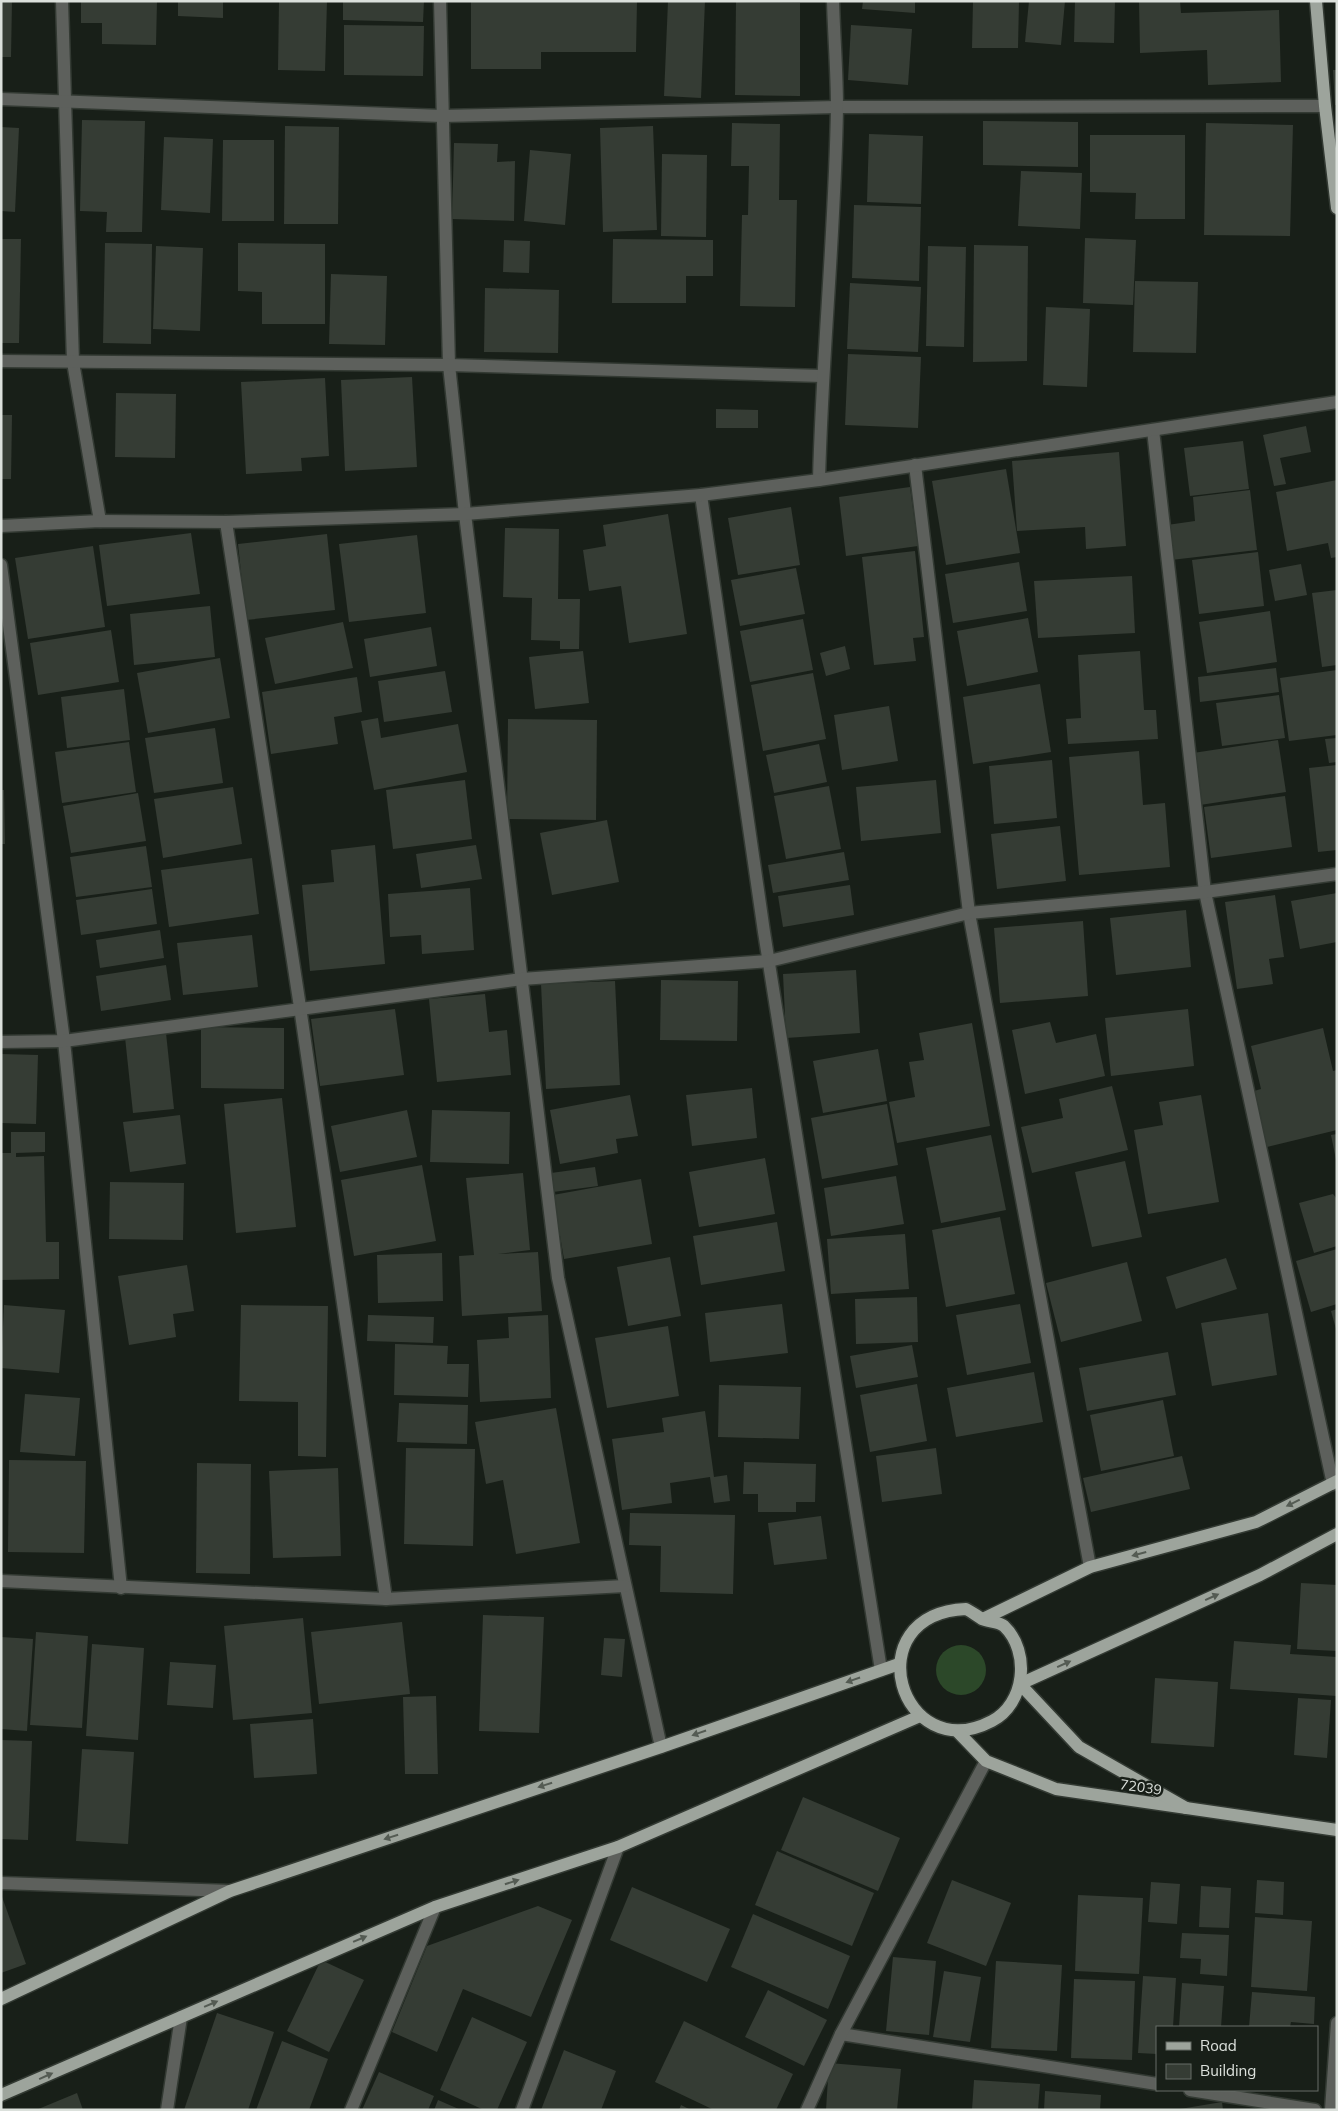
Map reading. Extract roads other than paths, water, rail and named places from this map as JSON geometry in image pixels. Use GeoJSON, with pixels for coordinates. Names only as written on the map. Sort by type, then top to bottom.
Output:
{"type":"FeatureCollection","features":[{"type":"Feature","properties":{"kind":"main road"},"geometry":{"type":"LineString","coordinates":[[1316,1],[1325,106],[1337,208]]}},
{"type":"Feature","properties":{"kind":"main road"},"geometry":{"type":"LineString","coordinates":[[983,1619],[1090,1567],[1256,1522],[1335,1483]]}},
{"type":"Feature","properties":{"kind":"main road"},"geometry":{"type":"LineString","coordinates":[[1020,1684],[1260,1575],[1337,1534]]}},
{"type":"Feature","properties":{"kind":"main road"},"geometry":{"type":"LineString","coordinates":[[966,1609],[983,1619],[1003,1625],[1015,1643],[1021,1663],[1020,1684],[1011,1704],[997,1719],[977,1729],[957,1731],[936,1726],[920,1716],[908,1701],[900,1683],[899,1664],[904,1645],[914,1629],[929,1616],[947,1610],[966,1609]]}},
{"type":"Feature","properties":{"kind":"main road"},"geometry":{"type":"LineString","coordinates":[[1,1999],[230,1891],[661,1747],[899,1664]]}},
{"type":"Feature","properties":{"kind":"main road"},"geometry":{"type":"LineString","coordinates":[[1020,1684],[1079,1748],[1186,1808]]}},
{"type":"Feature","properties":{"kind":"main road"},"geometry":{"type":"LineString","coordinates":[[1,2095],[435,1906],[618,1848],[920,1716]]}},
{"type":"Feature","properties":{"kind":"main road","name":"72039"},"geometry":{"type":"LineString","coordinates":[[957,1731],[986,1761],[1056,1789],[1337,1830]]}},
{"type":"Feature","properties":{"kind":"street"},"geometry":{"type":"LineString","coordinates":[[62,1],[73,362],[100,521]]}},
{"type":"Feature","properties":{"kind":"street"},"geometry":{"type":"LineString","coordinates":[[440,1],[449,365],[465,514],[558,1278],[661,1747]]}},
{"type":"Feature","properties":{"kind":"street"},"geometry":{"type":"LineString","coordinates":[[819,480],[822,376],[828,296],[837,107],[833,1]]}},
{"type":"Feature","properties":{"kind":"street"},"geometry":{"type":"LineString","coordinates":[[1,99],[442,116],[837,107],[1325,106]]}},
{"type":"Feature","properties":{"kind":"street"},"geometry":{"type":"LineString","coordinates":[[1,361],[449,365],[822,376]]}},
{"type":"Feature","properties":{"kind":"street"},"geometry":{"type":"LineString","coordinates":[[1,526],[100,521],[226,522],[465,514],[701,495],[819,480],[1337,402]]}},
{"type":"Feature","properties":{"kind":"street"},"geometry":{"type":"LineString","coordinates":[[1153,430],[1204,892],[1335,1483]]}},
{"type":"Feature","properties":{"kind":"street"},"geometry":{"type":"LineString","coordinates":[[915,465],[969,913],[1090,1567]]}},
{"type":"Feature","properties":{"kind":"street"},"geometry":{"type":"LineString","coordinates":[[701,495],[769,961],[881,1670]]}},
{"type":"Feature","properties":{"kind":"street"},"geometry":{"type":"LineString","coordinates":[[226,522],[300,1007],[386,1599]]}},
{"type":"Feature","properties":{"kind":"street"},"geometry":{"type":"LineString","coordinates":[[1,565],[64,1041],[121,1588]]}},
{"type":"Feature","properties":{"kind":"street"},"geometry":{"type":"LineString","coordinates":[[1,1042],[64,1041],[300,1007],[522,979],[769,961],[969,913],[1204,892],[1337,874]]}},
{"type":"Feature","properties":{"kind":"street"},"geometry":{"type":"LineString","coordinates":[[1,1582],[386,1599],[625,1586]]}},
{"type":"Feature","properties":{"kind":"street"},"geometry":{"type":"LineString","coordinates":[[807,2110],[841,2034],[986,1761]]}},
{"type":"Feature","properties":{"kind":"street"},"geometry":{"type":"LineString","coordinates":[[522,2110],[618,1848]]}},
{"type":"Feature","properties":{"kind":"street"},"geometry":{"type":"LineString","coordinates":[[1,1883],[230,1891]]}},
{"type":"Feature","properties":{"kind":"street"},"geometry":{"type":"LineString","coordinates":[[351,2110],[435,1906]]}},
{"type":"Feature","properties":{"kind":"street"},"geometry":{"type":"LineString","coordinates":[[167,2110],[181,2017]]}},
{"type":"Feature","properties":{"kind":"street"},"geometry":{"type":"LineString","coordinates":[[1331,2110],[1337,2023]]}},
{"type":"Feature","properties":{"kind":"street"},"geometry":{"type":"LineString","coordinates":[[841,2034],[1156,2084]]}},
{"type":"Feature","properties":{"kind":"street"},"geometry":{"type":"LineString","coordinates":[[1196,2091],[1315,2110]]}}]}
